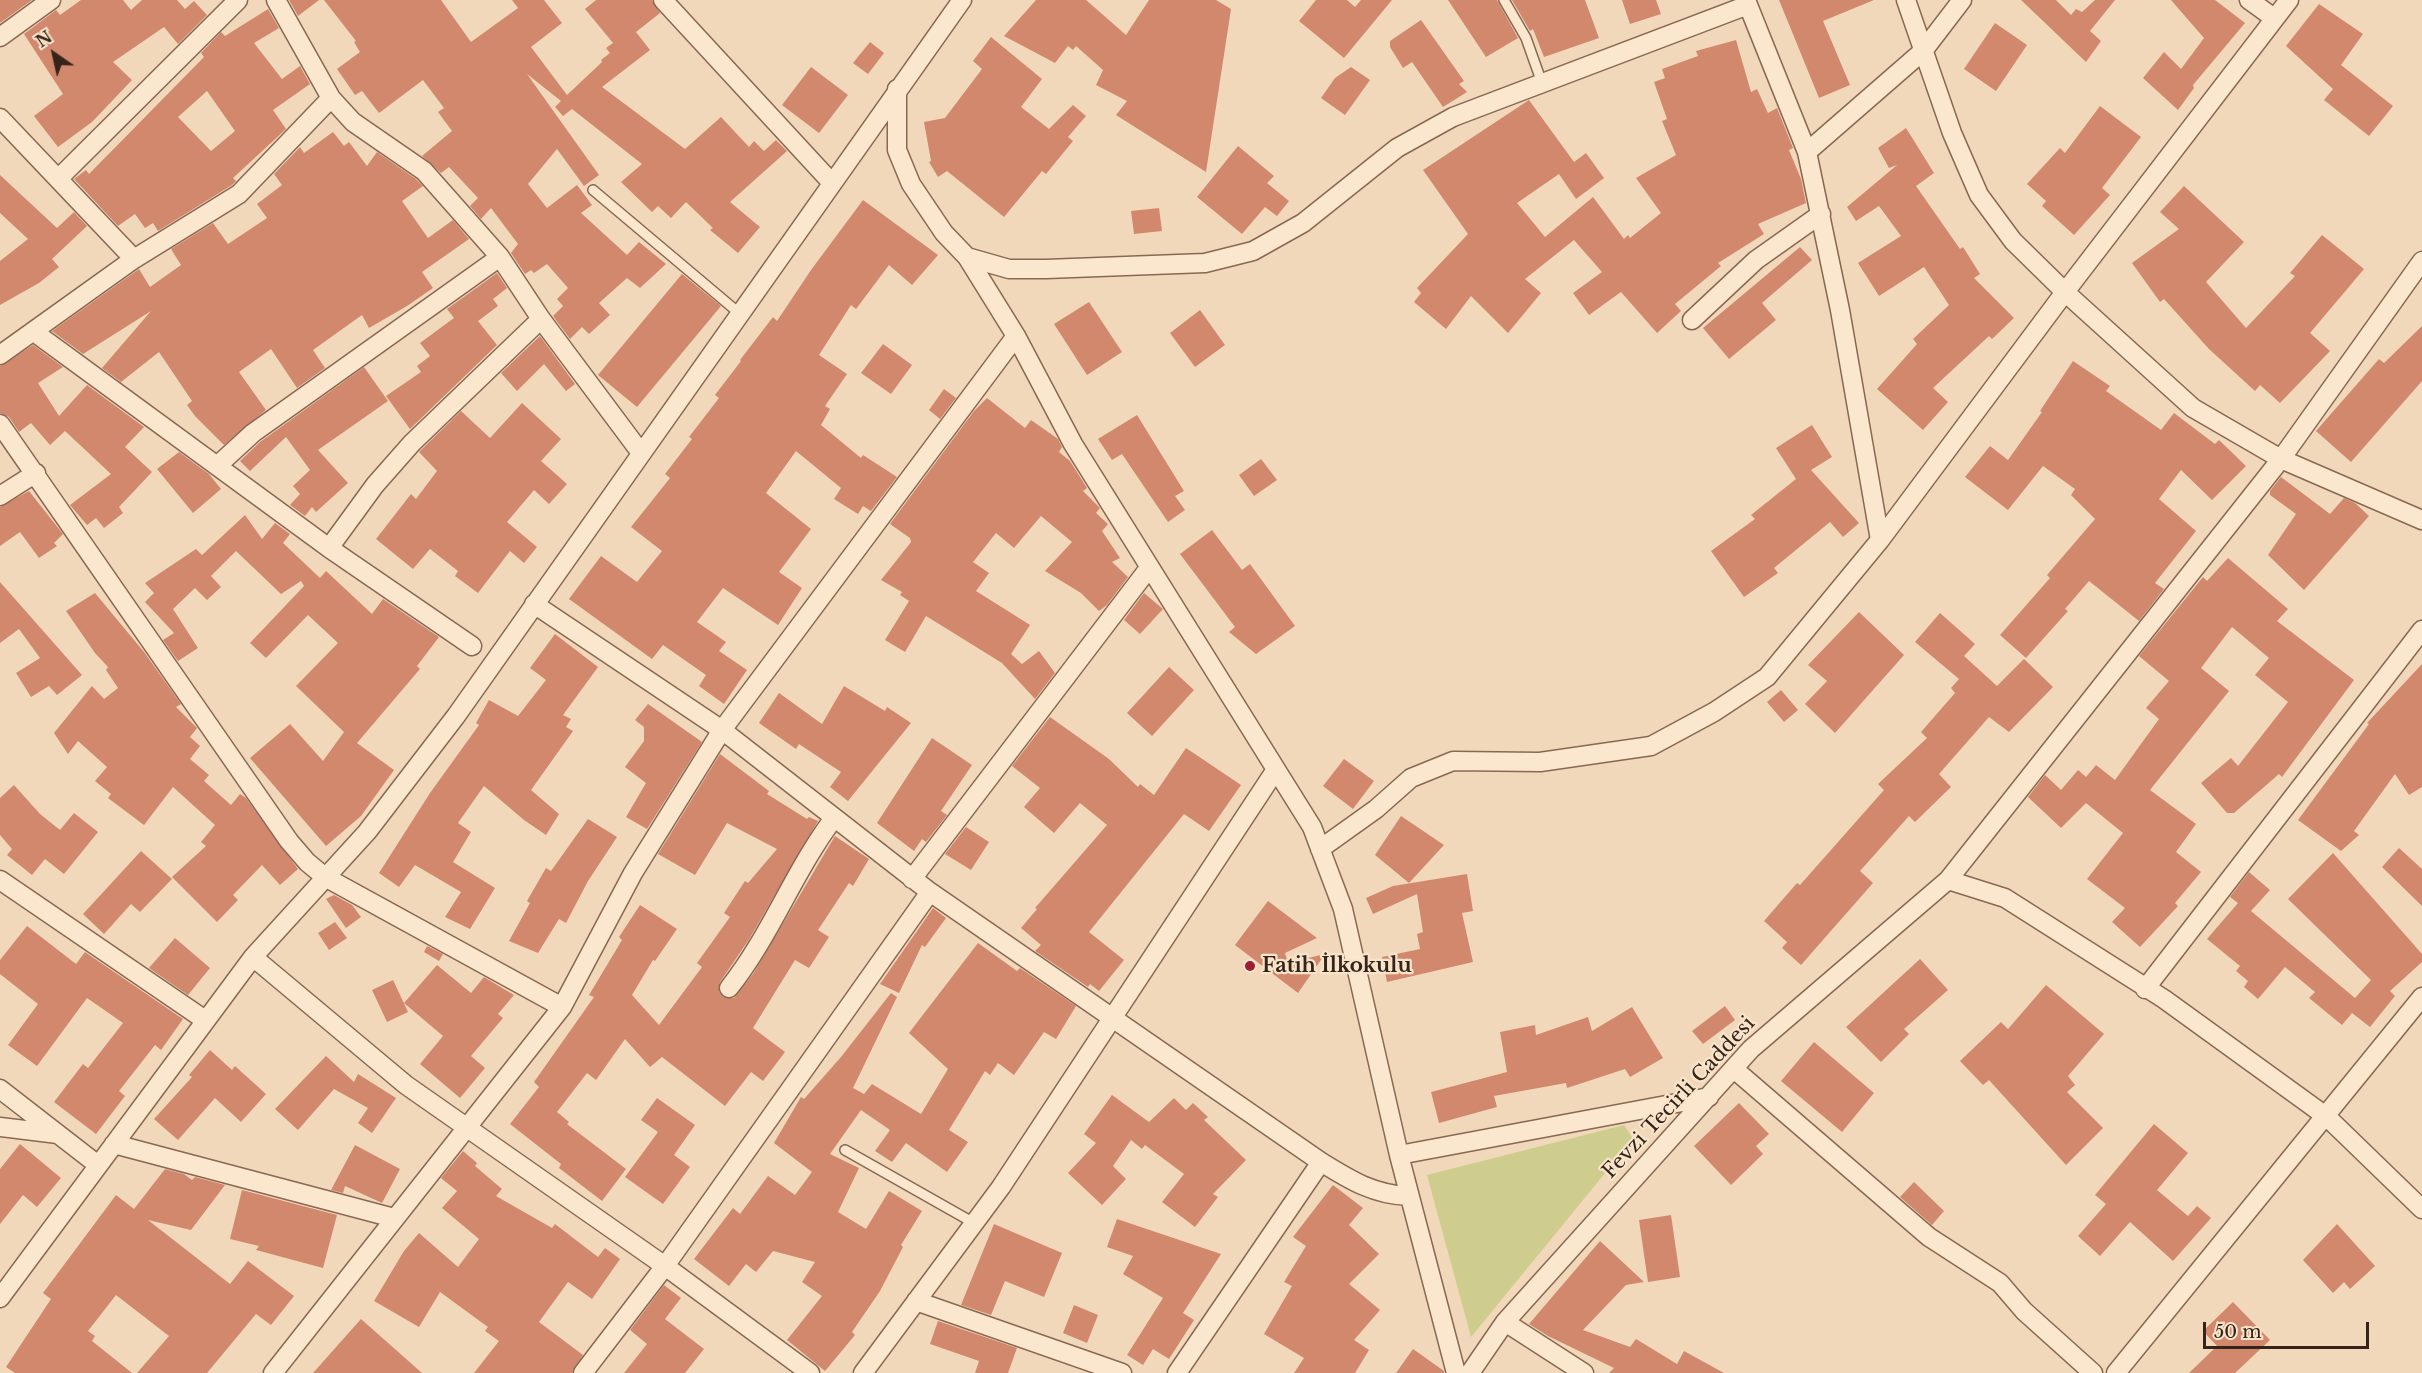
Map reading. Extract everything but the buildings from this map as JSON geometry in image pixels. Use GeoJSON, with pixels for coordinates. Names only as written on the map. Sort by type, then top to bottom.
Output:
{"type":"FeatureCollection","features":[{"type":"Feature","properties":{"kind":"street"},"geometry":{"type":"LineString","coordinates":[[0,37],[51,0]]}},
{"type":"Feature","properties":{"kind":"street"},"geometry":{"type":"LineString","coordinates":[[58,179],[238,0]]}},
{"type":"Feature","properties":{"kind":"street"},"geometry":{"type":"LineString","coordinates":[[276,0],[330,98],[353,122],[424,171],[500,257],[541,318],[641,453]]}},
{"type":"Feature","properties":{"kind":"street"},"geometry":{"type":"LineString","coordinates":[[663,0],[831,182]]}},
{"type":"Feature","properties":{"kind":"street"},"geometry":{"type":"LineString","coordinates":[[0,1298],[252,957],[387,806],[456,716],[831,182],[962,0]]}},
{"type":"Feature","properties":{"kind":"street"},"geometry":{"type":"LineString","coordinates":[[1906,0],[1952,133],[1978,195],[2013,241],[2065,292],[2193,408],[2281,459],[2422,520]]}},
{"type":"Feature","properties":{"kind":"street"},"geometry":{"type":"LineString","coordinates":[[1807,152],[1923,51],[1962,0]]}},
{"type":"Feature","properties":{"kind":"street"},"geometry":{"type":"LineString","coordinates":[[2249,0],[2274,18]]}},
{"type":"Feature","properties":{"kind":"street"},"geometry":{"type":"LineString","coordinates":[[1320,849],[1376,809],[1411,778],[1453,761],[1540,762],[1652,746],[1714,712],[1767,677],[1880,540],[2065,292],[2289,0]]}},
{"type":"Feature","properties":{"kind":"street"},"geometry":{"type":"LineString","coordinates":[[967,257],[1010,269],[1205,263],[1253,251],[1303,224],[1397,148],[1453,117],[1747,2],[1807,152],[1821,214],[1880,540]]}},
{"type":"Feature","properties":{"kind":"street"},"geometry":{"type":"LineString","coordinates":[[897,89],[897,150],[911,184],[944,233],[967,257],[1016,336],[1073,444],[1312,827],[1343,909],[1399,1155],[1456,1373]]}},
{"type":"Feature","properties":{"kind":"street"},"geometry":{"type":"LineString","coordinates":[[0,356],[134,259],[239,194],[330,98]]}},
{"type":"Feature","properties":{"kind":"street"},"geometry":{"type":"LineString","coordinates":[[0,118],[134,259]]}},
{"type":"Feature","properties":{"kind":"street"},"geometry":{"type":"LineString","coordinates":[[1692,320],[1756,260],[1821,214]]}},
{"type":"Feature","properties":{"kind":"street"},"geometry":{"type":"LineString","coordinates":[[217,466],[253,433],[500,257]]}},
{"type":"Feature","properties":{"kind":"street","name":"Fevzi Tecirli Caddesi"},"geometry":{"type":"LineString","coordinates":[[1470,1373],[1505,1322],[1751,1049],[1948,880],[2281,459],[2422,261]]}},
{"type":"Feature","properties":{"kind":"street"},"geometry":{"type":"LineString","coordinates":[[329,548],[375,485],[412,443],[541,318]]}},
{"type":"Feature","properties":{"kind":"street"},"geometry":{"type":"LineString","coordinates":[[34,332],[329,548],[471,646]]}},
{"type":"Feature","properties":{"kind":"street"},"geometry":{"type":"LineString","coordinates":[[273,1373],[562,1007],[633,873],[722,730],[1016,336]]}},
{"type":"Feature","properties":{"kind":"street"},"geometry":{"type":"LineString","coordinates":[[0,424],[289,841],[307,862],[325,877],[562,1007]]}},
{"type":"Feature","properties":{"kind":"street"},"geometry":{"type":"LineString","coordinates":[[0,496],[36,473]]}},
{"type":"Feature","properties":{"kind":"street"},"geometry":{"type":"LineString","coordinates":[[912,879],[1149,568]]}},
{"type":"Feature","properties":{"kind":"street"},"geometry":{"type":"LineString","coordinates":[[534,604],[722,730],[930,892],[1321,1162],[1363,1187],[1392,1196],[1409,1196]]}},
{"type":"Feature","properties":{"kind":"street"},"geometry":{"type":"LineString","coordinates":[[2145,988],[2422,630]]}},
{"type":"Feature","properties":{"kind":"street"},"geometry":{"type":"LineString","coordinates":[[863,1373],[974,1223],[1114,1018],[1275,771]]}},
{"type":"Feature","properties":{"kind":"street"},"geometry":{"type":"LineString","coordinates":[[729,988],[772,921],[810,850],[834,818]]}},
{"type":"Feature","properties":{"kind":"street"},"geometry":{"type":"LineString","coordinates":[[0,880],[205,1020]]}},
{"type":"Feature","properties":{"kind":"street"},"geometry":{"type":"LineString","coordinates":[[1948,880],[2006,898],[2145,988],[2327,1117],[2422,1209]]}},
{"type":"Feature","properties":{"kind":"street"},"geometry":{"type":"LineString","coordinates":[[583,1373],[665,1266],[930,892]]}},
{"type":"Feature","properties":{"kind":"street"},"geometry":{"type":"LineString","coordinates":[[252,957],[406,1085],[665,1266],[810,1373]]}},
{"type":"Feature","properties":{"kind":"street"},"geometry":{"type":"LineString","coordinates":[[2116,1373],[2327,1117],[2422,997]]}},
{"type":"Feature","properties":{"kind":"street"},"geometry":{"type":"LineString","coordinates":[[1734,1069],[1929,1237],[2000,1283],[2024,1311],[2093,1373]]}},
{"type":"Feature","properties":{"kind":"street"},"geometry":{"type":"LineString","coordinates":[[0,1089],[98,1165]]}},
{"type":"Feature","properties":{"kind":"street"},"geometry":{"type":"LineString","coordinates":[[1399,1155],[1709,1097]]}},
{"type":"Feature","properties":{"kind":"street"},"geometry":{"type":"LineString","coordinates":[[0,1127],[58,1134]]}},
{"type":"Feature","properties":{"kind":"street"},"geometry":{"type":"LineString","coordinates":[[114,1144],[394,1218]]}},
{"type":"Feature","properties":{"kind":"street"},"geometry":{"type":"LineString","coordinates":[[1177,1373],[1321,1162]]}},
{"type":"Feature","properties":{"kind":"street"},"geometry":{"type":"LineString","coordinates":[[916,1301],[1122,1373]]}},
{"type":"Feature","properties":{"kind":"street"},"geometry":{"type":"LineString","coordinates":[[1505,1322],[1584,1373]]}},
{"type":"Feature","properties":{"kind":"lane"},"geometry":{"type":"LineString","coordinates":[[1504,0],[1526,38],[1542,83]]}},
{"type":"Feature","properties":{"kind":"lane"},"geometry":{"type":"LineString","coordinates":[[593,190],[739,313]]}},
{"type":"Feature","properties":{"kind":"lane"},"geometry":{"type":"LineString","coordinates":[[845,1150],[974,1223]]}},
{"type":"Feature","properties":{"kind":"shaded area"},"geometry":{"type":"Polygon","coordinates":[[[1624,1125],[1633,1139],[1471,1337],[1427,1175],[1624,1125]]]}},
{"type":"Feature","properties":{"kind":"place","name":"Fatih İlkokulu"},"geometry":{"type":"Point","coordinates":[1250,966]}}]}
